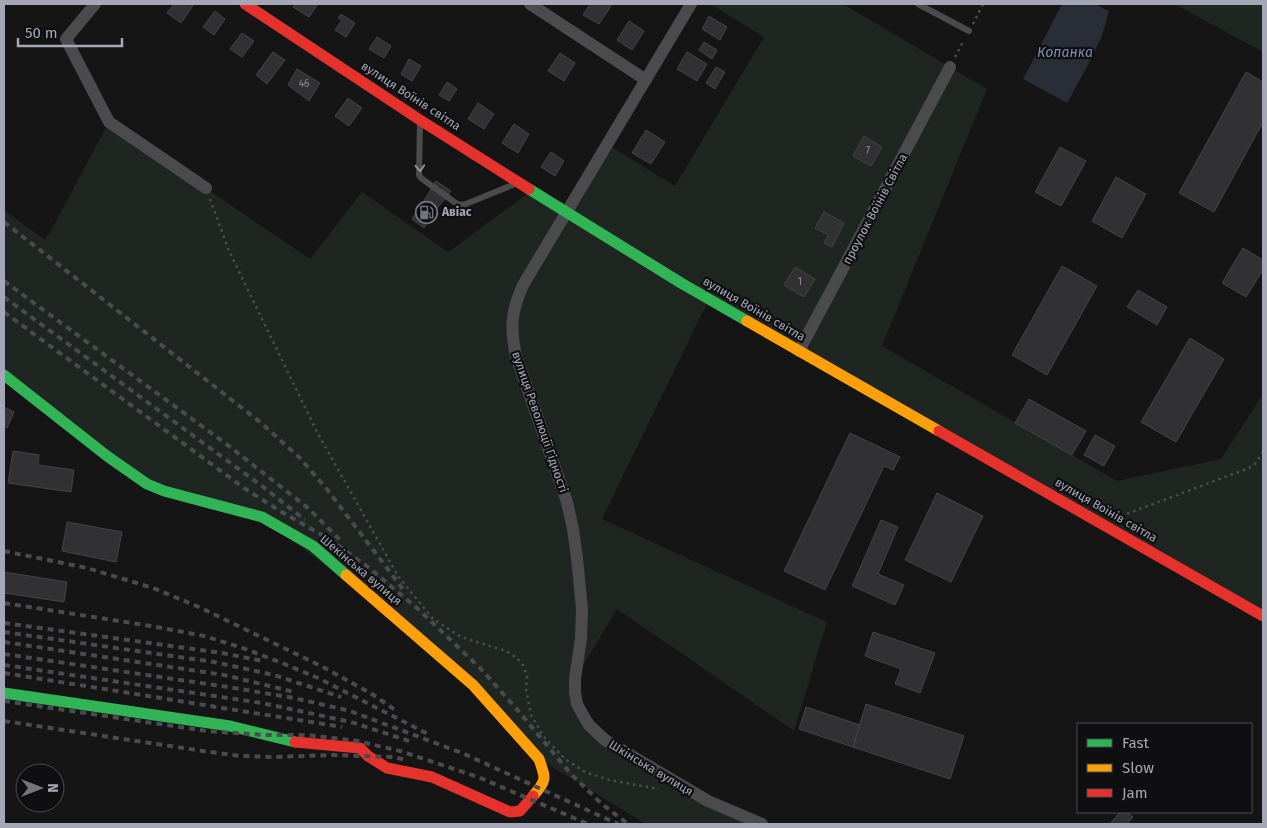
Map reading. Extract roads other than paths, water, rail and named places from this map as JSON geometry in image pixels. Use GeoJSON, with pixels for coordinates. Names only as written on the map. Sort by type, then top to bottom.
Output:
{"type":"FeatureCollection","features":[{"type":"Feature","properties":{"kind":"street"},"geometry":{"type":"LineString","coordinates":[[94,4],[66,39],[110,122],[206,188]]}},
{"type":"Feature","properties":{"kind":"street","name":"вулиця Воїнів світла"},"geometry":{"type":"LineString","coordinates":[[245,4],[420,120],[566,213],[681,283],[1263,616]]}},
{"type":"Feature","properties":{"kind":"street"},"geometry":{"type":"LineString","coordinates":[[530,4],[646,80]]}},
{"type":"Feature","properties":{"kind":"street","name":"вулиця Революції Гідності"},"geometry":{"type":"LineString","coordinates":[[575,679],[581,638],[582,609],[573,530],[567,502],[516,356],[512,330],[514,308],[523,285],[691,4]]}},
{"type":"Feature","properties":{"kind":"street","name":"проулок Воїнів Світла"},"geometry":{"type":"LineString","coordinates":[[799,351],[950,67]]}},
{"type":"Feature","properties":{"kind":"street","name":"Шекінська вулиця"},"geometry":{"type":"LineString","coordinates":[[4,375],[107,456],[147,484],[164,491],[262,517],[313,546],[473,685],[539,759],[544,774],[544,782],[520,811],[510,812],[432,777],[387,768],[368,756],[360,748],[291,742],[230,726],[4,693]]}},
{"type":"Feature","properties":{"kind":"street","name":"Шкінська вулиця"},"geometry":{"type":"LineString","coordinates":[[575,679],[574,692],[577,704],[589,725],[605,740],[708,801],[762,824]]}},
{"type":"Feature","properties":{"kind":"lane"},"geometry":{"type":"LineString","coordinates":[[918,4],[968,31]]}},
{"type":"Feature","properties":{"kind":"lane"},"geometry":{"type":"LineString","coordinates":[[420,120],[419,175],[457,204],[466,204],[518,182]]}},
{"type":"Feature","properties":{"kind":"water","name":"Копанка"},"geometry":{"type":"Polygon","coordinates":[[[1062,4],[1094,4],[1109,11],[1102,36],[1067,103],[1023,79],[1062,4]]]}},
{"type":"Feature","properties":{"kind":"railway"},"geometry":{"type":"LineString","coordinates":[[4,222],[260,422],[300,458],[326,488],[406,593]]}},
{"type":"Feature","properties":{"kind":"railway"},"geometry":{"type":"LineString","coordinates":[[4,281],[225,443],[308,508],[343,543]]}},
{"type":"Feature","properties":{"kind":"railway"},"geometry":{"type":"LineString","coordinates":[[4,297],[262,486],[305,520]]}},
{"type":"Feature","properties":{"kind":"railway"},"geometry":{"type":"LineString","coordinates":[[4,312],[244,488],[329,539],[368,567],[418,609],[480,668],[571,774],[602,804],[628,824]]}},
{"type":"Feature","properties":{"kind":"railway"},"geometry":{"type":"LineString","coordinates":[[4,551],[87,568],[153,588],[199,607],[321,666],[372,694],[398,712]]}},
{"type":"Feature","properties":{"kind":"railway"},"geometry":{"type":"LineString","coordinates":[[4,603],[151,626],[204,636],[243,648],[318,678],[428,734]]}},
{"type":"Feature","properties":{"kind":"railway"},"geometry":{"type":"LineString","coordinates":[[4,623],[222,653],[263,661]]}},
{"type":"Feature","properties":{"kind":"railway"},"geometry":{"type":"LineString","coordinates":[[4,632],[214,662],[274,675],[341,697]]}},
{"type":"Feature","properties":{"kind":"railway"},"geometry":{"type":"LineString","coordinates":[[4,642],[224,675],[294,692]]}},
{"type":"Feature","properties":{"kind":"railway"},"geometry":{"type":"LineString","coordinates":[[4,654],[228,687],[294,698],[350,711],[462,753],[618,824]]}},
{"type":"Feature","properties":{"kind":"railway"},"geometry":{"type":"LineString","coordinates":[[4,665],[262,703],[351,722],[409,741]]}},
{"type":"Feature","properties":{"kind":"railway"},"geometry":{"type":"LineString","coordinates":[[4,673],[342,727]]}},
{"type":"Feature","properties":{"kind":"railway"},"geometry":{"type":"LineString","coordinates":[[4,701],[207,731],[264,735],[308,735],[357,741],[400,751],[478,777],[588,824]]}},
{"type":"Feature","properties":{"kind":"railway"},"geometry":{"type":"LineString","coordinates":[[4,721],[240,756],[333,755],[393,757],[406,760]]}},
{"type":"Feature","properties":{"kind":"place","name":"Авіас"},"geometry":{"type":"Point","coordinates":[426,212]}}]}
